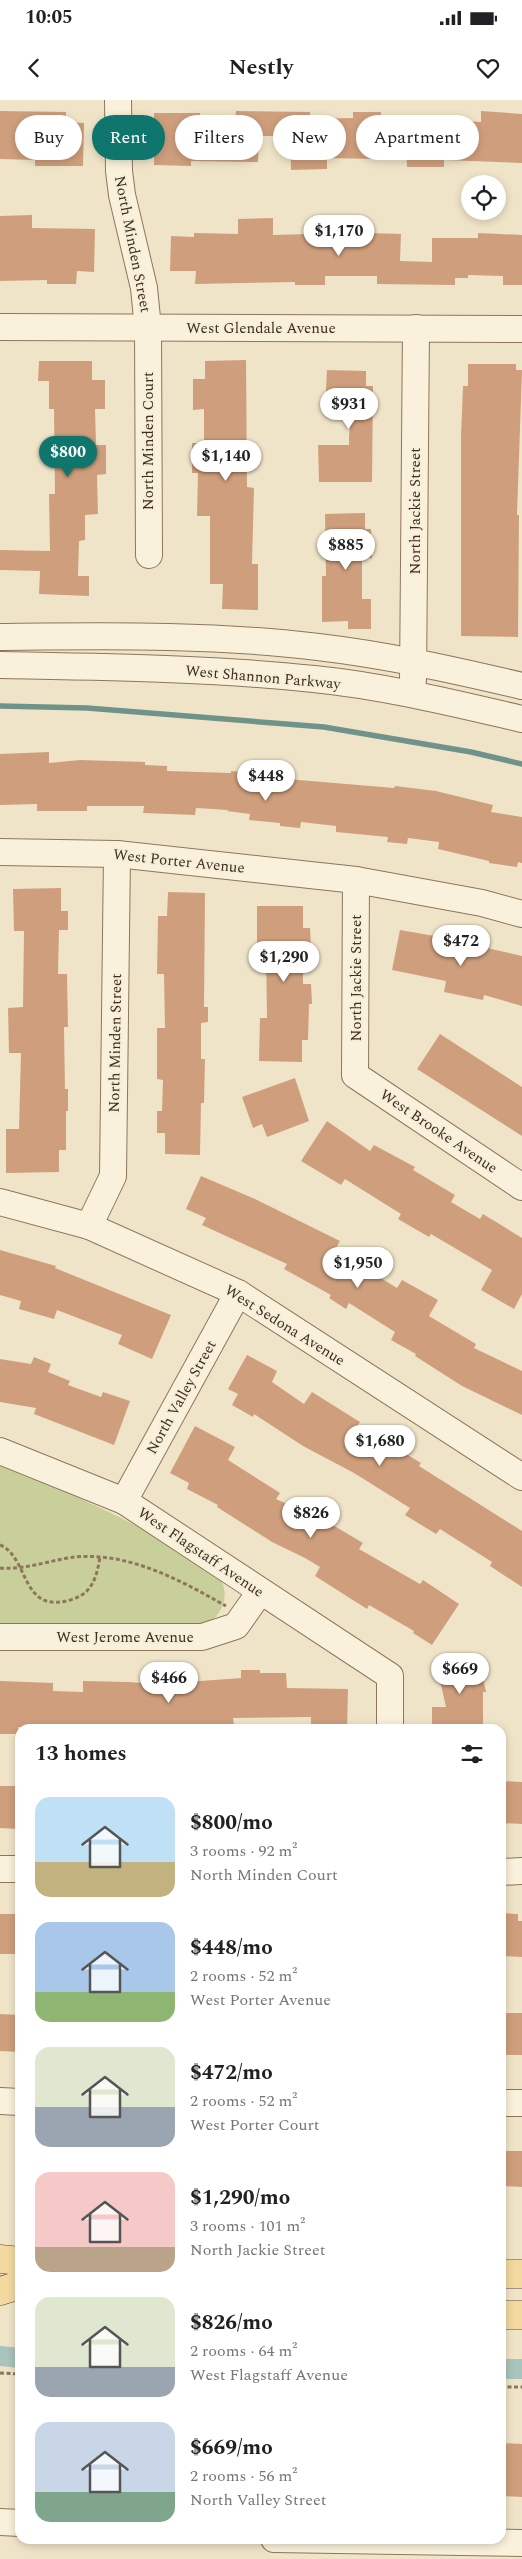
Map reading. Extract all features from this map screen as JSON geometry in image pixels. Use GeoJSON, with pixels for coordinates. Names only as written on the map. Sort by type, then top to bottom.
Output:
{"type":"FeatureCollection","features":[{"type":"Feature","properties":{"kind":"main road"},"geometry":{"type":"LineString","coordinates":[[0,2260],[15,2261]]}},
{"type":"Feature","properties":{"kind":"main road"},"geometry":{"type":"LineString","coordinates":[[506,2274],[522,2274]]}},
{"type":"Feature","properties":{"kind":"main road"},"geometry":{"type":"LineString","coordinates":[[0,2291],[15,2286]]}},
{"type":"Feature","properties":{"kind":"main road"},"geometry":{"type":"LineString","coordinates":[[0,2300],[15,2302]]}},
{"type":"Feature","properties":{"kind":"main road"},"geometry":{"type":"LineString","coordinates":[[506,2315],[522,2315]]}},
{"type":"Feature","properties":{"kind":"street","name":"North Minden Street"},"geometry":{"type":"LineString","coordinates":[[118,100],[119,171],[122,195],[144,288],[148,328]]}},
{"type":"Feature","properties":{"kind":"street","name":"West Glendale Avenue"},"geometry":{"type":"LineString","coordinates":[[0,327],[522,329]]}},
{"type":"Feature","properties":{"kind":"street","name":"North Minden Court"},"geometry":{"type":"LineString","coordinates":[[148,328],[149,554]]}},
{"type":"Feature","properties":{"kind":"street","name":"North Jackie Street"},"geometry":{"type":"LineString","coordinates":[[412,694],[414,662],[416,328]]}},
{"type":"Feature","properties":{"kind":"street"},"geometry":{"type":"LineString","coordinates":[[0,637],[162,636],[317,647],[414,662],[522,686]]}},
{"type":"Feature","properties":{"kind":"street","name":"West Shannon Parkway"},"geometry":{"type":"LineString","coordinates":[[0,665],[171,668],[315,679],[412,694],[522,719]]}},
{"type":"Feature","properties":{"kind":"street","name":"West Porter Avenue"},"geometry":{"type":"LineString","coordinates":[[0,852],[117,854],[356,880],[482,903],[522,914]]}},
{"type":"Feature","properties":{"kind":"street","name":"North Minden Street"},"geometry":{"type":"LineString","coordinates":[[89,1226],[113,1176],[117,854]]}},
{"type":"Feature","properties":{"kind":"street","name":"North Jackie Street"},"geometry":{"type":"LineString","coordinates":[[355,1075],[356,880]]}},
{"type":"Feature","properties":{"kind":"street","name":"West Brooke Avenue"},"geometry":{"type":"LineString","coordinates":[[355,1075],[522,1187]]}},
{"type":"Feature","properties":{"kind":"street","name":"West Sedona Avenue"},"geometry":{"type":"LineString","coordinates":[[0,1202],[89,1226],[238,1293],[522,1477]]}},
{"type":"Feature","properties":{"kind":"street","name":"North Valley Street"},"geometry":{"type":"LineString","coordinates":[[124,1501],[238,1293]]}},
{"type":"Feature","properties":{"kind":"street","name":"West Flagstaff Avenue"},"geometry":{"type":"LineString","coordinates":[[0,1451],[124,1501],[390,1676],[390,1724]]}},
{"type":"Feature","properties":{"kind":"street","name":"West Jerome Avenue"},"geometry":{"type":"LineString","coordinates":[[0,1637],[202,1637],[236,1626],[260,1592]]}},
{"type":"Feature","properties":{"kind":"street"},"geometry":{"type":"LineString","coordinates":[[0,1869],[15,1869]]}},
{"type":"Feature","properties":{"kind":"street"},"geometry":{"type":"LineString","coordinates":[[506,1872],[522,1871]]}},
{"type":"Feature","properties":{"kind":"street"},"geometry":{"type":"LineString","coordinates":[[0,2102],[15,2102]]}},
{"type":"Feature","properties":{"kind":"street"},"geometry":{"type":"LineString","coordinates":[[506,2103],[522,2103]]}},
{"type":"Feature","properties":{"kind":"street"},"geometry":{"type":"LineString","coordinates":[[0,2522],[15,2523]]}},
{"type":"Feature","properties":{"kind":"street"},"geometry":{"type":"LineString","coordinates":[[506,2543],[522,2543]]}},
{"type":"Feature","properties":{"kind":"path"},"geometry":{"type":"LineString","coordinates":[[0,1545],[12,1553],[35,1594],[51,1601],[69,1601],[80,1597],[93,1584],[100,1557]]}},
{"type":"Feature","properties":{"kind":"path"},"geometry":{"type":"LineString","coordinates":[[0,1568],[19,1567],[76,1557],[100,1557],[139,1564],[243,1616]]}},
{"type":"Feature","properties":{"kind":"path"},"geometry":{"type":"LineString","coordinates":[[0,2372],[15,2374]]}},
{"type":"Feature","properties":{"kind":"path"},"geometry":{"type":"LineString","coordinates":[[506,2387],[522,2387]]}},
{"type":"Feature","properties":{"kind":"green space"},"geometry":{"type":"Polygon","coordinates":[[[0,1465],[99,1507],[187,1552],[202,1562],[215,1572],[221,1579],[224,1587],[224,1602],[217,1616],[204,1626],[0,1625],[0,1465]]]}},
{"type":"Feature","properties":{"kind":"building"},"geometry":{"type":"Polygon","coordinates":[[[0,111],[66,112],[66,115],[15,115],[15,159],[0,159],[0,111]]]}},
{"type":"Feature","properties":{"kind":"building"},"geometry":{"type":"Polygon","coordinates":[[[236,111],[310,112],[310,115],[273,115],[273,136],[263,136],[263,115],[236,115],[236,111]]]}},
{"type":"Feature","properties":{"kind":"building"},"geometry":{"type":"Polygon","coordinates":[[[481,111],[522,114],[522,163],[444,160],[479,160],[479,122],[481,122],[481,111]]]}},
{"type":"Feature","properties":{"kind":"building"},"geometry":{"type":"Polygon","coordinates":[[[353,112],[381,112],[381,115],[356,115],[356,159],[346,158],[346,118],[353,118],[353,112]]]}},
{"type":"Feature","properties":{"kind":"building"},"geometry":{"type":"Polygon","coordinates":[[[154,113],[200,113],[200,115],[175,115],[175,160],[258,160],[258,162],[191,161],[191,166],[154,165],[154,160],[165,160],[165,115],[154,115],[154,113]]]}},
{"type":"Feature","properties":{"kind":"building"},"geometry":{"type":"Polygon","coordinates":[[[82,123],[84,123],[83,166],[35,166],[35,160],[82,160],[82,123]]]}},
{"type":"Feature","properties":{"kind":"building"},"geometry":{"type":"Polygon","coordinates":[[[291,160],[327,160],[327,169],[291,170],[291,160]]]}},
{"type":"Feature","properties":{"kind":"building"},"geometry":{"type":"Polygon","coordinates":[[[407,160],[444,160],[444,167],[407,167],[407,160]]]}},
{"type":"Feature","properties":{"kind":"building"},"geometry":{"type":"Polygon","coordinates":[[[32,215],[32,228],[95,229],[94,272],[77,271],[76,284],[47,284],[47,280],[0,281],[0,216],[32,215]]]}},
{"type":"Feature","properties":{"kind":"building"},"geometry":{"type":"Polygon","coordinates":[[[273,218],[273,235],[310,234],[310,225],[331,224],[331,232],[401,234],[400,261],[432,262],[432,238],[478,238],[478,233],[522,235],[522,285],[503,285],[503,276],[468,275],[468,278],[455,278],[455,285],[377,284],[377,276],[325,276],[325,285],[295,285],[295,282],[195,284],[196,271],[170,271],[171,236],[194,237],[194,233],[238,234],[238,219],[273,218]]]}},
{"type":"Feature","properties":{"kind":"building"},"geometry":{"type":"Polygon","coordinates":[[[246,360],[247,487],[254,488],[252,564],[258,564],[258,610],[222,609],[223,584],[210,584],[210,516],[197,516],[198,473],[192,473],[192,443],[204,443],[204,409],[193,410],[193,379],[205,379],[205,361],[246,360]]]}},
{"type":"Feature","properties":{"kind":"building"},"geometry":{"type":"Polygon","coordinates":[[[39,361],[92,361],[92,380],[105,380],[105,409],[95,409],[96,445],[106,445],[106,474],[97,475],[98,514],[85,515],[85,540],[79,541],[78,576],[89,576],[89,596],[39,594],[40,571],[0,570],[0,550],[50,551],[49,494],[55,494],[54,409],[49,409],[49,381],[38,381],[39,361]]]}},
{"type":"Feature","properties":{"kind":"building"},"geometry":{"type":"Polygon","coordinates":[[[468,364],[516,364],[516,370],[522,370],[517,515],[519,515],[518,637],[461,636],[461,436],[463,386],[468,386],[468,364]]]}},
{"type":"Feature","properties":{"kind":"building"},"geometry":{"type":"Polygon","coordinates":[[[327,370],[366,371],[366,386],[373,386],[372,482],[319,482],[318,445],[349,445],[351,408],[325,407],[327,370]]]}},
{"type":"Feature","properties":{"kind":"building"},"geometry":{"type":"Polygon","coordinates":[[[365,513],[365,529],[371,529],[372,558],[362,558],[362,599],[371,599],[371,629],[348,629],[348,621],[322,622],[322,576],[326,576],[325,514],[365,513]]]}},
{"type":"Feature","properties":{"kind":"building"},"geometry":{"type":"Polygon","coordinates":[[[49,752],[49,763],[80,760],[145,762],[145,765],[167,766],[167,771],[231,773],[231,771],[243,772],[244,764],[276,766],[275,778],[394,788],[395,786],[436,791],[493,805],[491,812],[522,817],[522,863],[518,862],[517,867],[489,863],[489,861],[438,849],[439,842],[408,838],[407,844],[387,842],[388,837],[336,832],[336,826],[301,822],[300,828],[280,826],[280,823],[249,820],[250,814],[228,810],[196,808],[195,815],[143,813],[144,806],[87,806],[87,811],[37,811],[37,804],[0,805],[0,754],[49,752]]]}},
{"type":"Feature","properties":{"kind":"building"},"geometry":{"type":"Polygon","coordinates":[[[61,888],[61,911],[68,911],[68,930],[59,930],[58,974],[67,974],[68,1027],[64,1027],[65,1089],[68,1089],[66,1150],[59,1150],[59,1172],[6,1173],[6,1129],[19,1129],[21,1053],[9,1053],[8,1008],[23,1007],[24,931],[14,931],[13,889],[61,888]]]}},
{"type":"Feature","properties":{"kind":"building"},"geometry":{"type":"Polygon","coordinates":[[[168,892],[205,893],[204,1007],[208,1007],[208,1022],[201,1023],[201,1059],[205,1059],[204,1103],[201,1103],[200,1155],[165,1154],[165,1133],[157,1133],[157,1111],[162,1111],[163,1080],[157,1079],[157,1028],[165,1028],[164,974],[157,974],[158,916],[167,916],[168,892]]]}},
{"type":"Feature","properties":{"kind":"building"},"geometry":{"type":"Polygon","coordinates":[[[257,906],[303,906],[303,928],[310,928],[311,948],[303,948],[303,984],[311,984],[312,1004],[309,1004],[308,1040],[302,1040],[302,1062],[259,1061],[260,1018],[267,1018],[266,948],[257,948],[257,906]]]}},
{"type":"Feature","properties":{"kind":"building"},"geometry":{"type":"Polygon","coordinates":[[[400,930],[446,938],[444,946],[473,952],[474,945],[522,956],[522,1006],[484,995],[483,1000],[444,992],[446,981],[392,970],[400,930]]]}},
{"type":"Feature","properties":{"kind":"building"},"geometry":{"type":"Polygon","coordinates":[[[440,1034],[522,1087],[522,1136],[417,1069],[440,1034]]]}},
{"type":"Feature","properties":{"kind":"building"},"geometry":{"type":"Polygon","coordinates":[[[295,1078],[309,1121],[267,1137],[262,1124],[253,1128],[242,1097],[295,1078]]]}},
{"type":"Feature","properties":{"kind":"building"},"geometry":{"type":"Polygon","coordinates":[[[327,1121],[370,1151],[374,1145],[415,1167],[413,1170],[455,1195],[451,1202],[480,1219],[483,1214],[522,1238],[522,1294],[514,1309],[481,1290],[492,1270],[431,1234],[429,1237],[398,1219],[401,1214],[345,1179],[341,1185],[301,1161],[327,1121]]]}},
{"type":"Feature","properties":{"kind":"building"},"geometry":{"type":"Polygon","coordinates":[[[201,1176],[255,1199],[340,1241],[335,1250],[397,1288],[402,1280],[438,1300],[429,1316],[476,1344],[474,1348],[522,1371],[522,1415],[462,1386],[415,1356],[416,1354],[391,1340],[395,1332],[349,1303],[346,1309],[329,1298],[331,1295],[284,1269],[287,1264],[202,1225],[206,1218],[186,1209],[201,1176]]]}},
{"type":"Feature","properties":{"kind":"building"},"geometry":{"type":"Polygon","coordinates":[[[0,1250],[56,1266],[55,1268],[171,1315],[152,1359],[118,1344],[122,1335],[57,1310],[54,1319],[19,1309],[21,1301],[0,1295],[0,1250]]]}},
{"type":"Feature","properties":{"kind":"building"},"geometry":{"type":"Polygon","coordinates":[[[247,1355],[277,1371],[272,1382],[304,1404],[312,1392],[360,1422],[356,1428],[375,1439],[373,1442],[399,1458],[403,1452],[421,1463],[419,1466],[522,1531],[522,1587],[490,1566],[492,1562],[440,1529],[436,1534],[405,1515],[410,1508],[354,1473],[303,1446],[254,1414],[253,1417],[232,1405],[238,1394],[228,1389],[247,1355]]]}},
{"type":"Feature","properties":{"kind":"building"},"geometry":{"type":"Polygon","coordinates":[[[34,1357],[51,1364],[48,1372],[70,1381],[68,1385],[101,1397],[103,1392],[130,1401],[114,1445],[34,1414],[36,1408],[0,1402],[0,1359],[31,1364],[34,1357]]]}},
{"type":"Feature","properties":{"kind":"building"},"geometry":{"type":"Polygon","coordinates":[[[195,1426],[235,1447],[228,1460],[280,1493],[276,1499],[331,1524],[363,1543],[359,1549],[420,1584],[423,1580],[459,1604],[432,1645],[413,1633],[414,1631],[369,1605],[367,1609],[315,1576],[320,1567],[272,1542],[217,1507],[218,1505],[187,1489],[189,1483],[170,1473],[195,1426]]]}},
{"type":"Feature","properties":{"kind":"building"},"geometry":{"type":"Polygon","coordinates":[[[478,1655],[486,1692],[483,1692],[483,1724],[432,1724],[432,1707],[446,1707],[436,1663],[478,1655]]]}},
{"type":"Feature","properties":{"kind":"building"},"geometry":{"type":"Polygon","coordinates":[[[241,1670],[260,1670],[260,1673],[286,1673],[287,1688],[348,1689],[347,1724],[311,1724],[311,1717],[233,1718],[234,1724],[15,1724],[15,1734],[0,1734],[0,1681],[53,1683],[53,1691],[83,1692],[83,1681],[157,1684],[157,1692],[187,1692],[187,1682],[241,1678],[241,1670]]]}},
{"type":"Feature","properties":{"kind":"building"},"geometry":{"type":"Polygon","coordinates":[[[506,1781],[522,1782],[522,1824],[506,1823],[506,1781]]]}},
{"type":"Feature","properties":{"kind":"building"},"geometry":{"type":"Polygon","coordinates":[[[0,1786],[15,1786],[15,1829],[0,1828],[0,1786]]]}},
{"type":"Feature","properties":{"kind":"building"},"geometry":{"type":"Polygon","coordinates":[[[506,1913],[518,1914],[518,1921],[522,1921],[522,1957],[506,1956],[506,1913]]]}},
{"type":"Feature","properties":{"kind":"building"},"geometry":{"type":"Polygon","coordinates":[[[0,1914],[15,1914],[15,1954],[0,1954],[0,1914]]]}},
{"type":"Feature","properties":{"kind":"building"},"geometry":{"type":"Polygon","coordinates":[[[506,2013],[522,2013],[522,2055],[506,2055],[506,2013]]]}},
{"type":"Feature","properties":{"kind":"building"},"geometry":{"type":"Polygon","coordinates":[[[0,2014],[15,2015],[15,2052],[0,2051],[0,2014]]]}},
{"type":"Feature","properties":{"kind":"building"},"geometry":{"type":"Polygon","coordinates":[[[506,2151],[522,2151],[522,2187],[506,2186],[506,2151]]]}},
{"type":"Feature","properties":{"kind":"building"},"geometry":{"type":"Polygon","coordinates":[[[506,2443],[522,2444],[522,2497],[506,2496],[506,2443]]]}},
{"type":"Feature","properties":{"kind":"waterway"},"geometry":{"type":"LineString","coordinates":[[0,706],[87,708],[324,727],[471,752],[522,764]]}},
{"type":"Feature","properties":{"kind":"waterway"},"geometry":{"type":"LineString","coordinates":[[0,2356],[15,2358]]}},
{"type":"Feature","properties":{"kind":"waterway"},"geometry":{"type":"LineString","coordinates":[[506,2369],[522,2369]]}}]}
